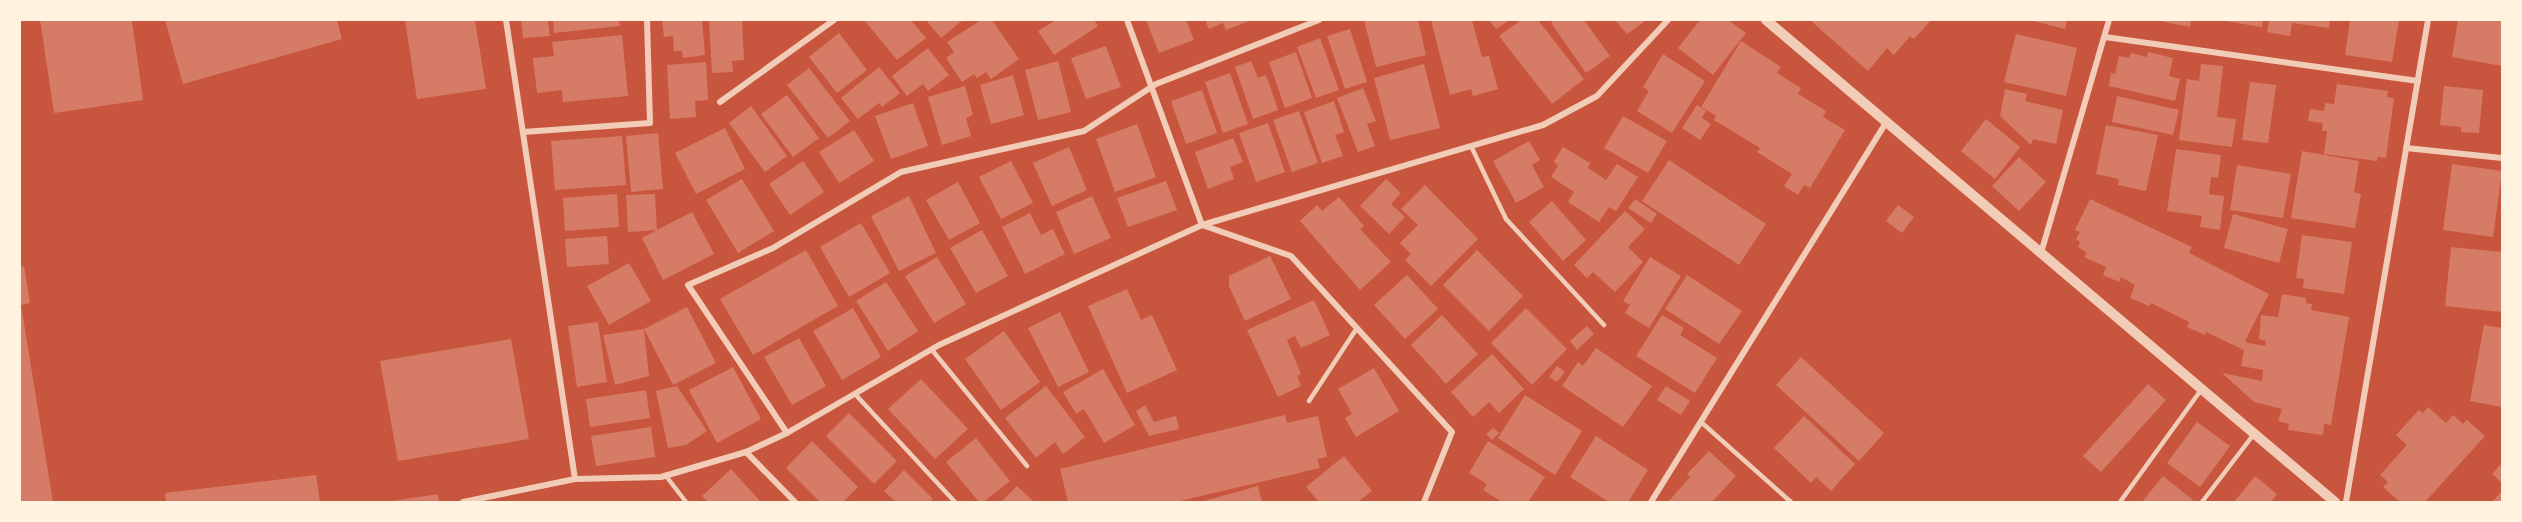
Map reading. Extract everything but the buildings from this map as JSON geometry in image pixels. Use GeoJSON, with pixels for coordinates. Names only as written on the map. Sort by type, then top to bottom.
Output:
{"type":"FeatureCollection","features":[{"type":"Feature","properties":{"kind":"street"},"geometry":{"type":"LineString","coordinates":[[506,20],[574,479]]}},
{"type":"Feature","properties":{"kind":"street"},"geometry":{"type":"LineString","coordinates":[[523,132],[650,123],[647,20]]}},
{"type":"Feature","properties":{"kind":"street"},"geometry":{"type":"LineString","coordinates":[[720,102],[834,20]]}},
{"type":"Feature","properties":{"kind":"street"},"geometry":{"type":"LineString","coordinates":[[1127,20],[1202,225]]}},
{"type":"Feature","properties":{"kind":"street"},"geometry":{"type":"LineString","coordinates":[[787,433],[687,285],[773,248],[901,172],[1084,131],[1152,87],[1319,20]]}},
{"type":"Feature","properties":{"kind":"street"},"geometry":{"type":"LineString","coordinates":[[463,502],[574,479],[666,476],[746,452],[787,433],[932,350],[1202,225],[1543,125],[1597,96],[1668,20]]}},
{"type":"Feature","properties":{"kind":"street"},"geometry":{"type":"LineString","coordinates":[[1766,20],[2335,502]]}},
{"type":"Feature","properties":{"kind":"street"},"geometry":{"type":"LineString","coordinates":[[2041,254],[2109,20]]}},
{"type":"Feature","properties":{"kind":"street"},"geometry":{"type":"LineString","coordinates":[[2346,502],[2428,20]]}},
{"type":"Feature","properties":{"kind":"street"},"geometry":{"type":"LineString","coordinates":[[2105,37],[2418,81]]}},
{"type":"Feature","properties":{"kind":"street"},"geometry":{"type":"LineString","coordinates":[[1651,502],[1887,121]]}},
{"type":"Feature","properties":{"kind":"street"},"geometry":{"type":"LineString","coordinates":[[2406,148],[2502,158]]}},
{"type":"Feature","properties":{"kind":"street"},"geometry":{"type":"LineString","coordinates":[[1202,225],[1291,256],[1452,432],[1424,502]]}},
{"type":"Feature","properties":{"kind":"street"},"geometry":{"type":"LineString","coordinates":[[746,452],[795,502]]}},
{"type":"Feature","properties":{"kind":"lane"},"geometry":{"type":"LineString","coordinates":[[1472,146],[1506,219],[1604,325]]}},
{"type":"Feature","properties":{"kind":"lane"},"geometry":{"type":"LineString","coordinates":[[1309,401],[1357,328]]}},
{"type":"Feature","properties":{"kind":"lane"},"geometry":{"type":"LineString","coordinates":[[932,350],[1027,466]]}},
{"type":"Feature","properties":{"kind":"lane"},"geometry":{"type":"LineString","coordinates":[[2120,502],[2201,390]]}},
{"type":"Feature","properties":{"kind":"lane"},"geometry":{"type":"LineString","coordinates":[[855,394],[955,502]]}},
{"type":"Feature","properties":{"kind":"lane"},"geometry":{"type":"LineString","coordinates":[[1701,422],[1791,502]]}},
{"type":"Feature","properties":{"kind":"lane"},"geometry":{"type":"LineString","coordinates":[[2202,502],[2254,434]]}},
{"type":"Feature","properties":{"kind":"lane"},"geometry":{"type":"LineString","coordinates":[[666,476],[686,502]]}}]}
